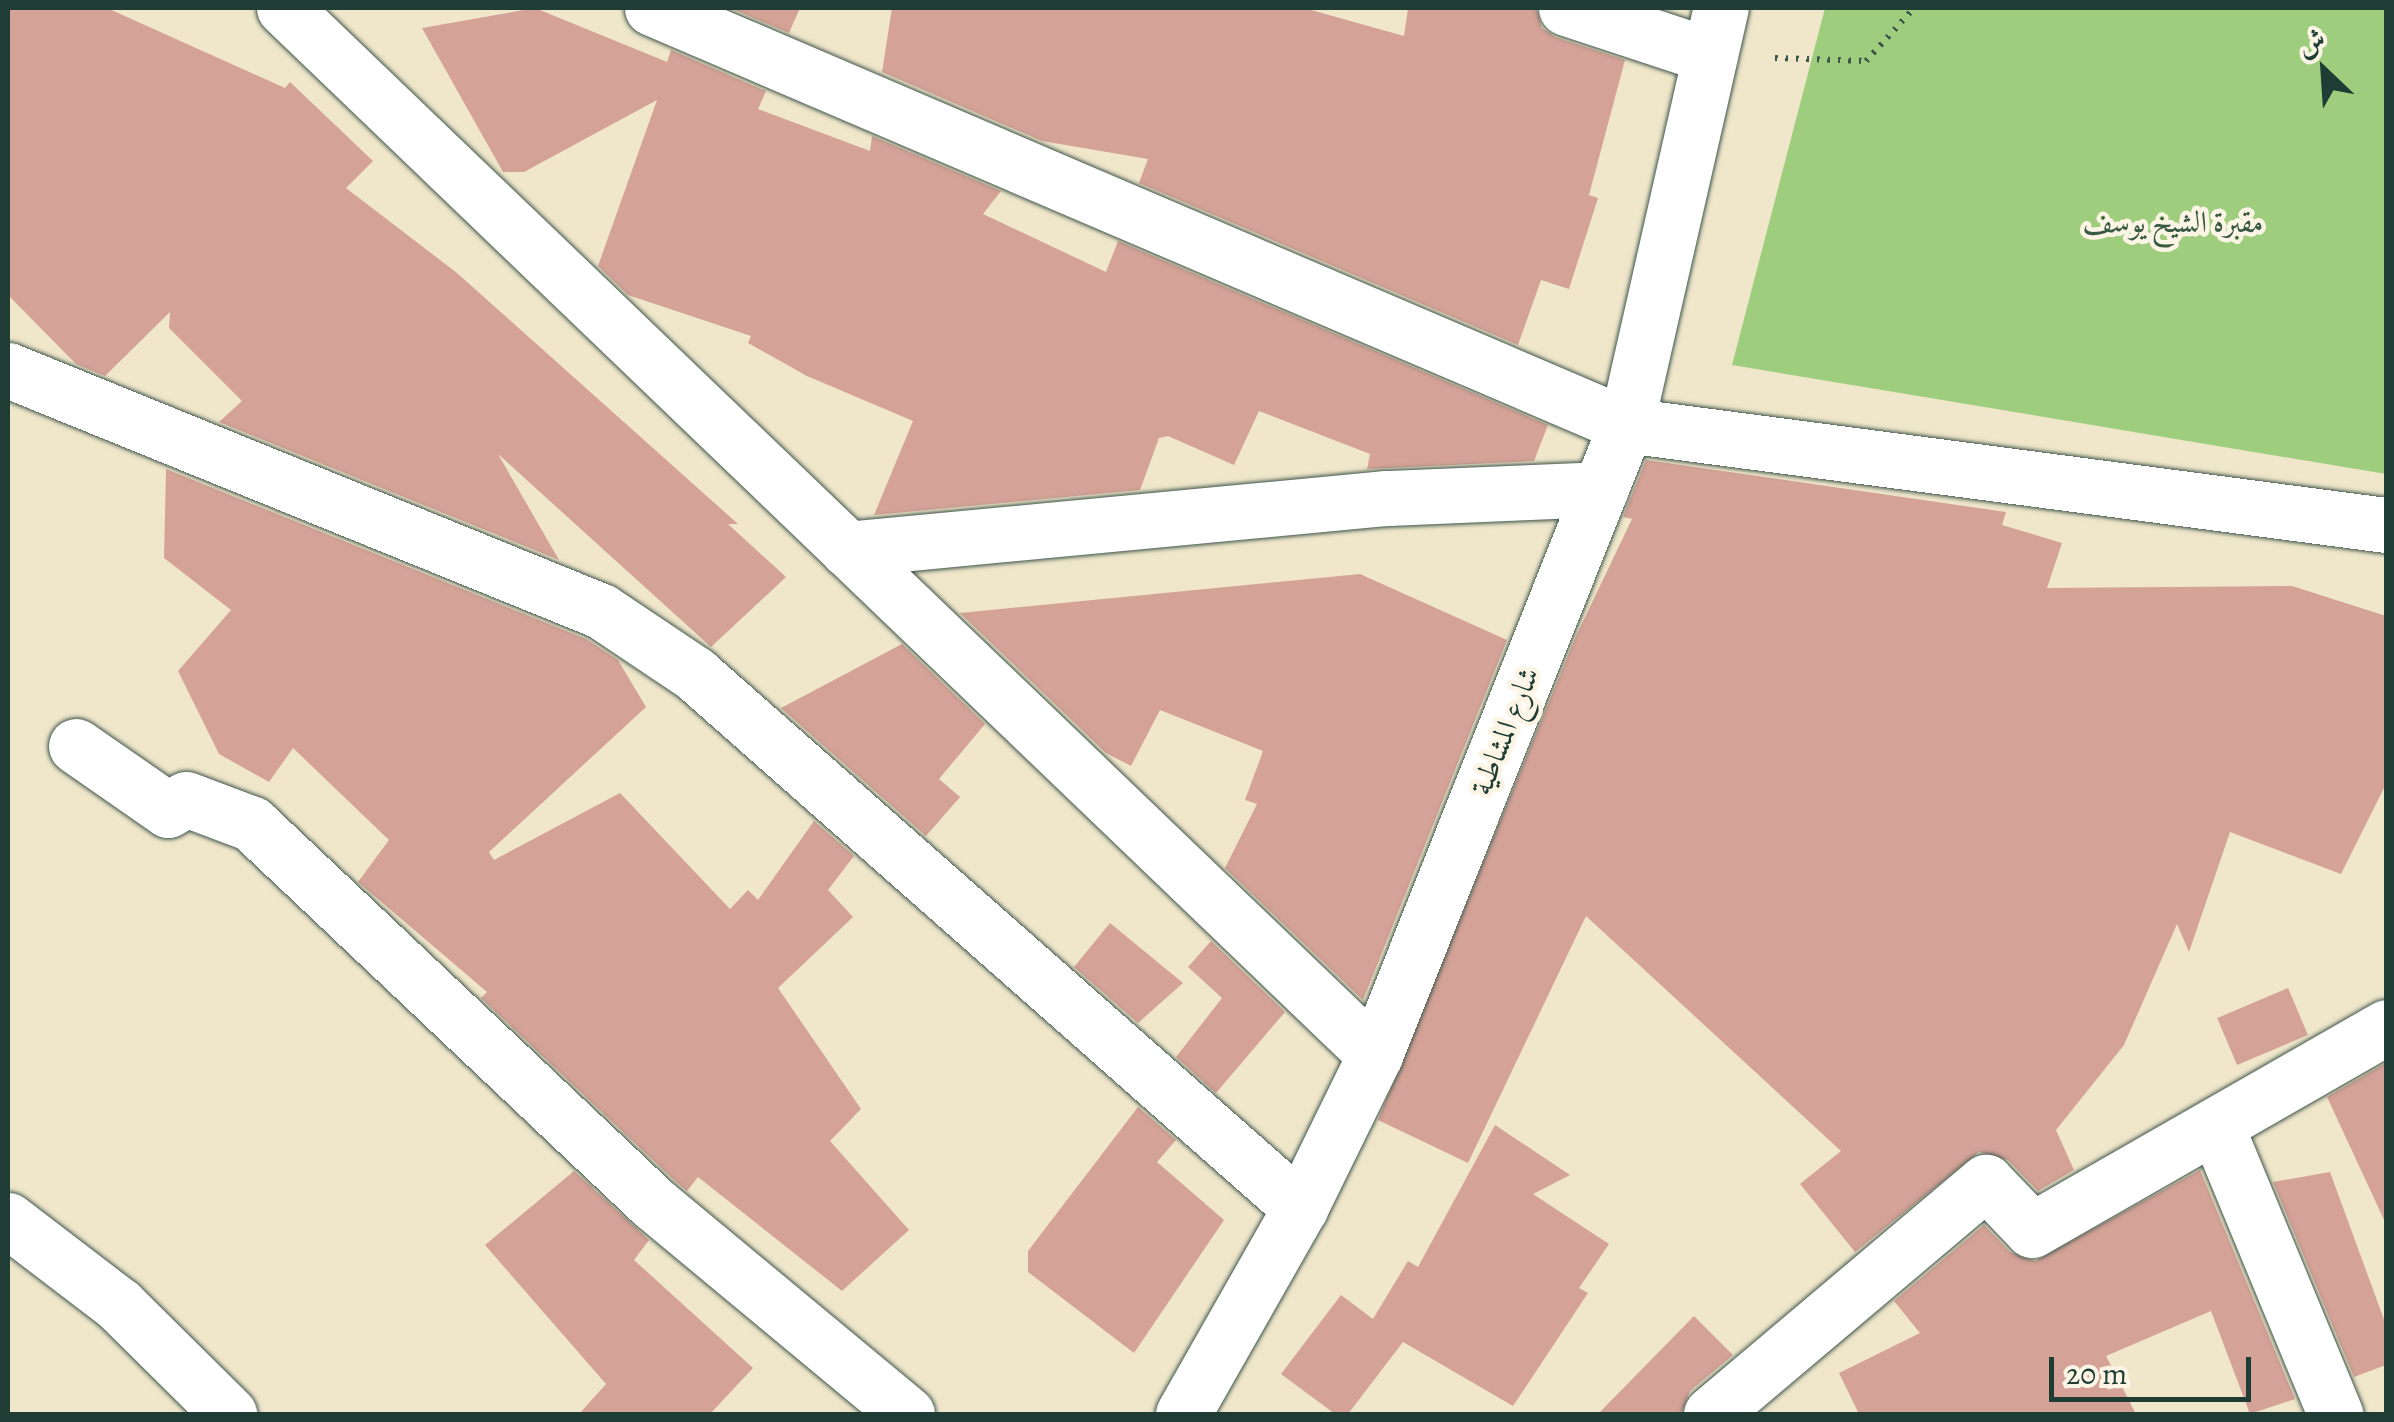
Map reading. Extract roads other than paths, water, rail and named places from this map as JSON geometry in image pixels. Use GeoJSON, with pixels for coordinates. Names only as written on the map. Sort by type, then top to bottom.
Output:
{"type":"FeatureCollection","features":[{"type":"Feature","properties":{"kind":"street"},"geometry":{"type":"LineString","coordinates":[[284,8],[1376,1055]]}},
{"type":"Feature","properties":{"kind":"street"},"geometry":{"type":"LineString","coordinates":[[652,8],[1626,426],[2386,525]]}},
{"type":"Feature","properties":{"kind":"street"},"geometry":{"type":"LineString","coordinates":[[1566,8],[1715,32]]}},
{"type":"Feature","properties":{"kind":"street","name":"شارع المشاطية"},"geometry":{"type":"LineString","coordinates":[[1183,1414],[1300,1208],[1376,1055],[1626,426],[1715,32]]}},
{"type":"Feature","properties":{"kind":"street"},"geometry":{"type":"LineString","coordinates":[[8,370],[602,610],[696,674],[1300,1208]]}},
{"type":"Feature","properties":{"kind":"street"},"geometry":{"type":"LineString","coordinates":[[847,550],[1387,498],[1601,489]]}},
{"type":"Feature","properties":{"kind":"street"},"geometry":{"type":"LineString","coordinates":[[76,746],[168,810],[186,799],[252,824],[653,1203],[907,1414]]}},
{"type":"Feature","properties":{"kind":"street"},"geometry":{"type":"LineString","coordinates":[[1711,1414],[1986,1182],[2032,1230],[2386,1028]]}},
{"type":"Feature","properties":{"kind":"street"},"geometry":{"type":"LineString","coordinates":[[2216,1126],[2335,1414]]}},
{"type":"Feature","properties":{"kind":"street"},"geometry":{"type":"LineString","coordinates":[[8,1220],[119,1305],[228,1414]]}},
{"type":"Feature","properties":{"kind":"park label","name":"مقبرة الشيخ يوسف"},"geometry":{"type":"Point","coordinates":[2173,222]}}]}
